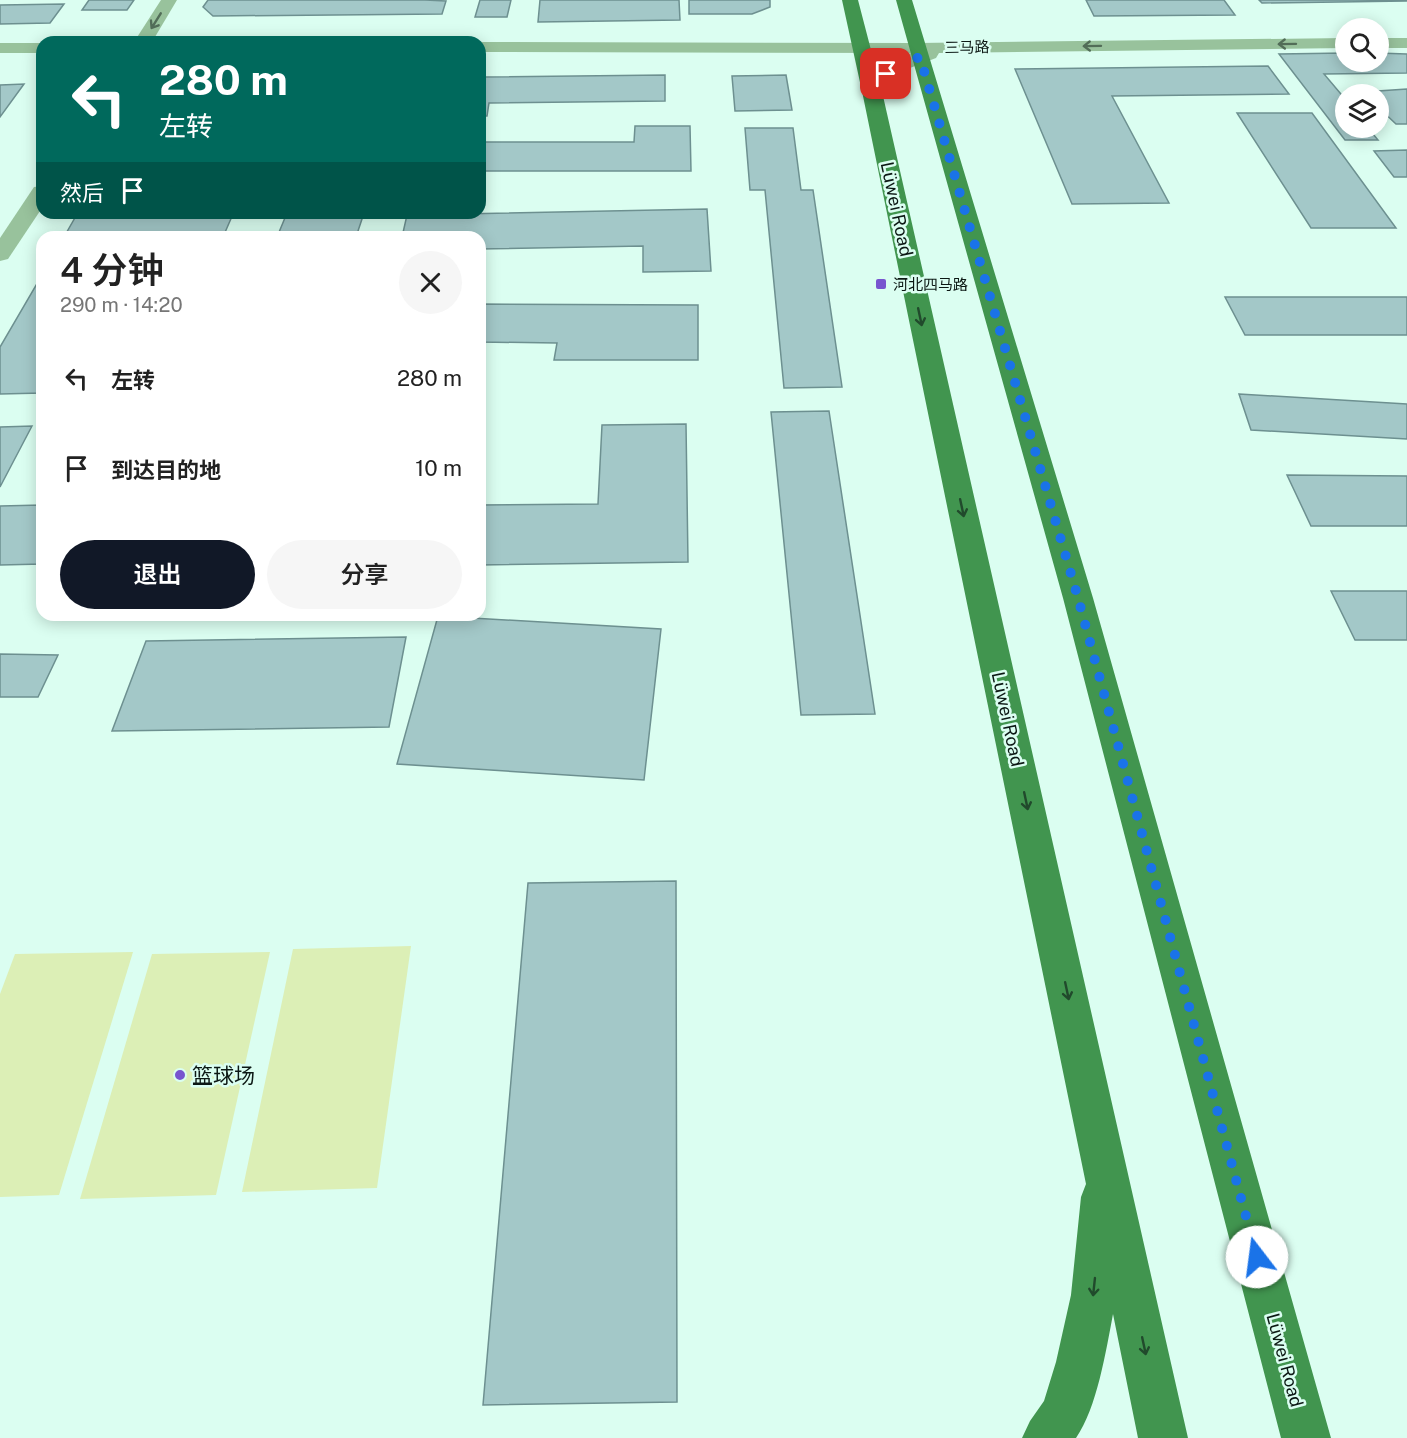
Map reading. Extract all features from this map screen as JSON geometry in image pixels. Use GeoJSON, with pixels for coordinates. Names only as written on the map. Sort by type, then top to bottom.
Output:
{"type":"FeatureCollection","features":[{"type":"Feature","properties":{"kind":"main road","name":"Lüwei Road"},"geometry":{"type":"LineString","coordinates":[[850,0],[873,96],[1106,1166],[1163,1438]]}},
{"type":"Feature","properties":{"kind":"main road","name":"Lüwei Road"},"geometry":{"type":"LineString","coordinates":[[904,0],[1078,598],[1306,1438]]}},
{"type":"Feature","properties":{"kind":"main road"},"geometry":{"type":"LineString","coordinates":[[1047,1438],[1064,1414],[1080,1362],[1094,1295],[1106,1166]]}},
{"type":"Feature","properties":{"kind":"street"},"geometry":{"type":"LineString","coordinates":[[147,36],[169,0]]}},
{"type":"Feature","properties":{"kind":"street","name":"三马路"},"geometry":{"type":"LineString","coordinates":[[918,52],[998,47],[1335,43]]}},
{"type":"Feature","properties":{"kind":"street"},"geometry":{"type":"LineString","coordinates":[[1389,43],[1407,43]]}},
{"type":"Feature","properties":{"kind":"street"},"geometry":{"type":"LineString","coordinates":[[486,47],[862,48],[918,52]]}},
{"type":"Feature","properties":{"kind":"street"},"geometry":{"type":"LineString","coordinates":[[0,48],[36,48]]}},
{"type":"Feature","properties":{"kind":"street"},"geometry":{"type":"LineString","coordinates":[[873,96],[880,80],[893,67],[918,52]]}},
{"type":"Feature","properties":{"kind":"street"},"geometry":{"type":"LineString","coordinates":[[0,254],[36,201]]}},
{"type":"Feature","properties":{"kind":"green space","name":"篮球场"},"geometry":{"type":"Polygon","coordinates":[[[411,946],[377,1188],[242,1192],[293,949],[411,946]]]}},
{"type":"Feature","properties":{"kind":"green space"},"geometry":{"type":"Polygon","coordinates":[[[133,952],[59,1195],[0,1197],[0,994],[15,954],[133,952]]]}},
{"type":"Feature","properties":{"kind":"green space","name":"篮球场"},"geometry":{"type":"Polygon","coordinates":[[[270,952],[216,1195],[80,1199],[152,954],[270,952]]]}},
{"type":"Feature","properties":{"kind":"building"},"geometry":{"type":"Polygon","coordinates":[[[89,0],[134,0],[127,10],[82,10],[89,0]]]}},
{"type":"Feature","properties":{"kind":"building"},"geometry":{"type":"Polygon","coordinates":[[[208,0],[446,1],[442,14],[213,16],[203,7],[208,0]]]}},
{"type":"Feature","properties":{"kind":"building"},"geometry":{"type":"Polygon","coordinates":[[[480,0],[511,0],[507,17],[475,17],[480,0]]]}},
{"type":"Feature","properties":{"kind":"building"},"geometry":{"type":"Polygon","coordinates":[[[540,0],[679,0],[680,20],[538,22],[540,0]]]}},
{"type":"Feature","properties":{"kind":"building"},"geometry":{"type":"Polygon","coordinates":[[[689,0],[770,0],[770,7],[752,14],[689,14],[689,0]]]}},
{"type":"Feature","properties":{"kind":"building"},"geometry":{"type":"Polygon","coordinates":[[[1086,0],[1224,0],[1235,15],[1094,16],[1086,0]]]}},
{"type":"Feature","properties":{"kind":"building"},"geometry":{"type":"Polygon","coordinates":[[[1259,0],[1407,0],[1407,1],[1262,3],[1259,0]]]}},
{"type":"Feature","properties":{"kind":"building"},"geometry":{"type":"Polygon","coordinates":[[[64,4],[50,23],[0,24],[0,5],[64,4]]]}},
{"type":"Feature","properties":{"kind":"building"},"geometry":{"type":"Polygon","coordinates":[[[1335,53],[1335,72],[1389,72],[1389,53],[1407,54],[1407,73],[1324,74],[1335,87],[1335,127],[1279,54],[1335,53]]]}},
{"type":"Feature","properties":{"kind":"building"},"geometry":{"type":"Polygon","coordinates":[[[1268,66],[1289,94],[1112,96],[1169,203],[1072,204],[1015,69],[1268,66]]]}},
{"type":"Feature","properties":{"kind":"building"},"geometry":{"type":"Polygon","coordinates":[[[665,75],[665,101],[489,103],[486,116],[486,77],[665,75]]]}},
{"type":"Feature","properties":{"kind":"building"},"geometry":{"type":"Polygon","coordinates":[[[786,75],[792,110],[735,111],[732,76],[786,75]]]}},
{"type":"Feature","properties":{"kind":"building"},"geometry":{"type":"Polygon","coordinates":[[[24,84],[0,117],[0,85],[24,84]]]}},
{"type":"Feature","properties":{"kind":"building"},"geometry":{"type":"Polygon","coordinates":[[[1407,89],[1407,124],[1396,124],[1389,117],[1389,90],[1407,89]]]}},
{"type":"Feature","properties":{"kind":"building"},"geometry":{"type":"Polygon","coordinates":[[[1237,113],[1312,113],[1396,228],[1311,228],[1237,113]]]}},
{"type":"Feature","properties":{"kind":"building"},"geometry":{"type":"Polygon","coordinates":[[[635,126],[690,126],[691,171],[486,171],[486,142],[634,142],[635,126]]]}},
{"type":"Feature","properties":{"kind":"building"},"geometry":{"type":"Polygon","coordinates":[[[745,128],[793,128],[801,190],[813,190],[842,387],[784,388],[765,190],[750,190],[745,128]]]}},
{"type":"Feature","properties":{"kind":"building"},"geometry":{"type":"Polygon","coordinates":[[[1343,138],[1376,138],[1378,140],[1345,140],[1343,138]]]}},
{"type":"Feature","properties":{"kind":"building"},"geometry":{"type":"Polygon","coordinates":[[[1407,150],[1407,177],[1394,177],[1374,151],[1407,150]]]}},
{"type":"Feature","properties":{"kind":"building"},"geometry":{"type":"Polygon","coordinates":[[[707,209],[711,271],[643,272],[643,246],[486,249],[486,231],[403,231],[406,219],[486,219],[486,213],[707,209]]]}},
{"type":"Feature","properties":{"kind":"building"},"geometry":{"type":"Polygon","coordinates":[[[74,219],[231,219],[226,231],[67,231],[74,219]]]}},
{"type":"Feature","properties":{"kind":"building"},"geometry":{"type":"Polygon","coordinates":[[[284,219],[362,219],[358,231],[280,231],[284,219]]]}},
{"type":"Feature","properties":{"kind":"building"},"geometry":{"type":"Polygon","coordinates":[[[36,285],[36,393],[0,394],[0,347],[36,285]]]}},
{"type":"Feature","properties":{"kind":"building"},"geometry":{"type":"Polygon","coordinates":[[[1225,297],[1407,297],[1407,335],[1245,335],[1225,297]]]}},
{"type":"Feature","properties":{"kind":"building"},"geometry":{"type":"Polygon","coordinates":[[[486,304],[698,305],[698,360],[554,360],[557,343],[486,342],[486,304]]]}},
{"type":"Feature","properties":{"kind":"building"},"geometry":{"type":"Polygon","coordinates":[[[1239,394],[1407,404],[1407,439],[1251,430],[1239,394]]]}},
{"type":"Feature","properties":{"kind":"building"},"geometry":{"type":"Polygon","coordinates":[[[829,411],[875,714],[801,715],[771,412],[829,411]]]}},
{"type":"Feature","properties":{"kind":"building"},"geometry":{"type":"Polygon","coordinates":[[[686,424],[688,562],[486,565],[486,505],[598,504],[602,425],[686,424]]]}},
{"type":"Feature","properties":{"kind":"building"},"geometry":{"type":"Polygon","coordinates":[[[32,426],[0,487],[0,427],[32,426]]]}},
{"type":"Feature","properties":{"kind":"building"},"geometry":{"type":"Polygon","coordinates":[[[1287,475],[1407,476],[1407,526],[1311,526],[1287,475]]]}},
{"type":"Feature","properties":{"kind":"building"},"geometry":{"type":"Polygon","coordinates":[[[36,505],[36,564],[0,565],[0,506],[36,505]]]}},
{"type":"Feature","properties":{"kind":"building"},"geometry":{"type":"Polygon","coordinates":[[[1331,591],[1407,591],[1407,640],[1355,640],[1331,591]]]}},
{"type":"Feature","properties":{"kind":"building"},"geometry":{"type":"Polygon","coordinates":[[[486,619],[661,629],[644,780],[397,764],[437,621],[486,621],[486,619]]]}},
{"type":"Feature","properties":{"kind":"building"},"geometry":{"type":"Polygon","coordinates":[[[406,637],[389,727],[112,731],[146,641],[406,637]]]}},
{"type":"Feature","properties":{"kind":"building"},"geometry":{"type":"Polygon","coordinates":[[[0,654],[58,655],[38,697],[0,697],[0,654]]]}},
{"type":"Feature","properties":{"kind":"building"},"geometry":{"type":"Polygon","coordinates":[[[676,881],[677,1402],[483,1405],[528,883],[676,881]]]}},
{"type":"Feature","properties":{"kind":"place","name":"河北四马路"},"geometry":{"type":"Point","coordinates":[881,284]}},
{"type":"Feature","properties":{"kind":"place","name":"篮球场"},"geometry":{"type":"Point","coordinates":[180,1075]}},
{"type":"Feature","properties":{"kind":"route"},"geometry":{"type":"LineString","coordinates":[[886,74],[893,67],[920,57],[1078,598],[1257,1257]]}}]}
